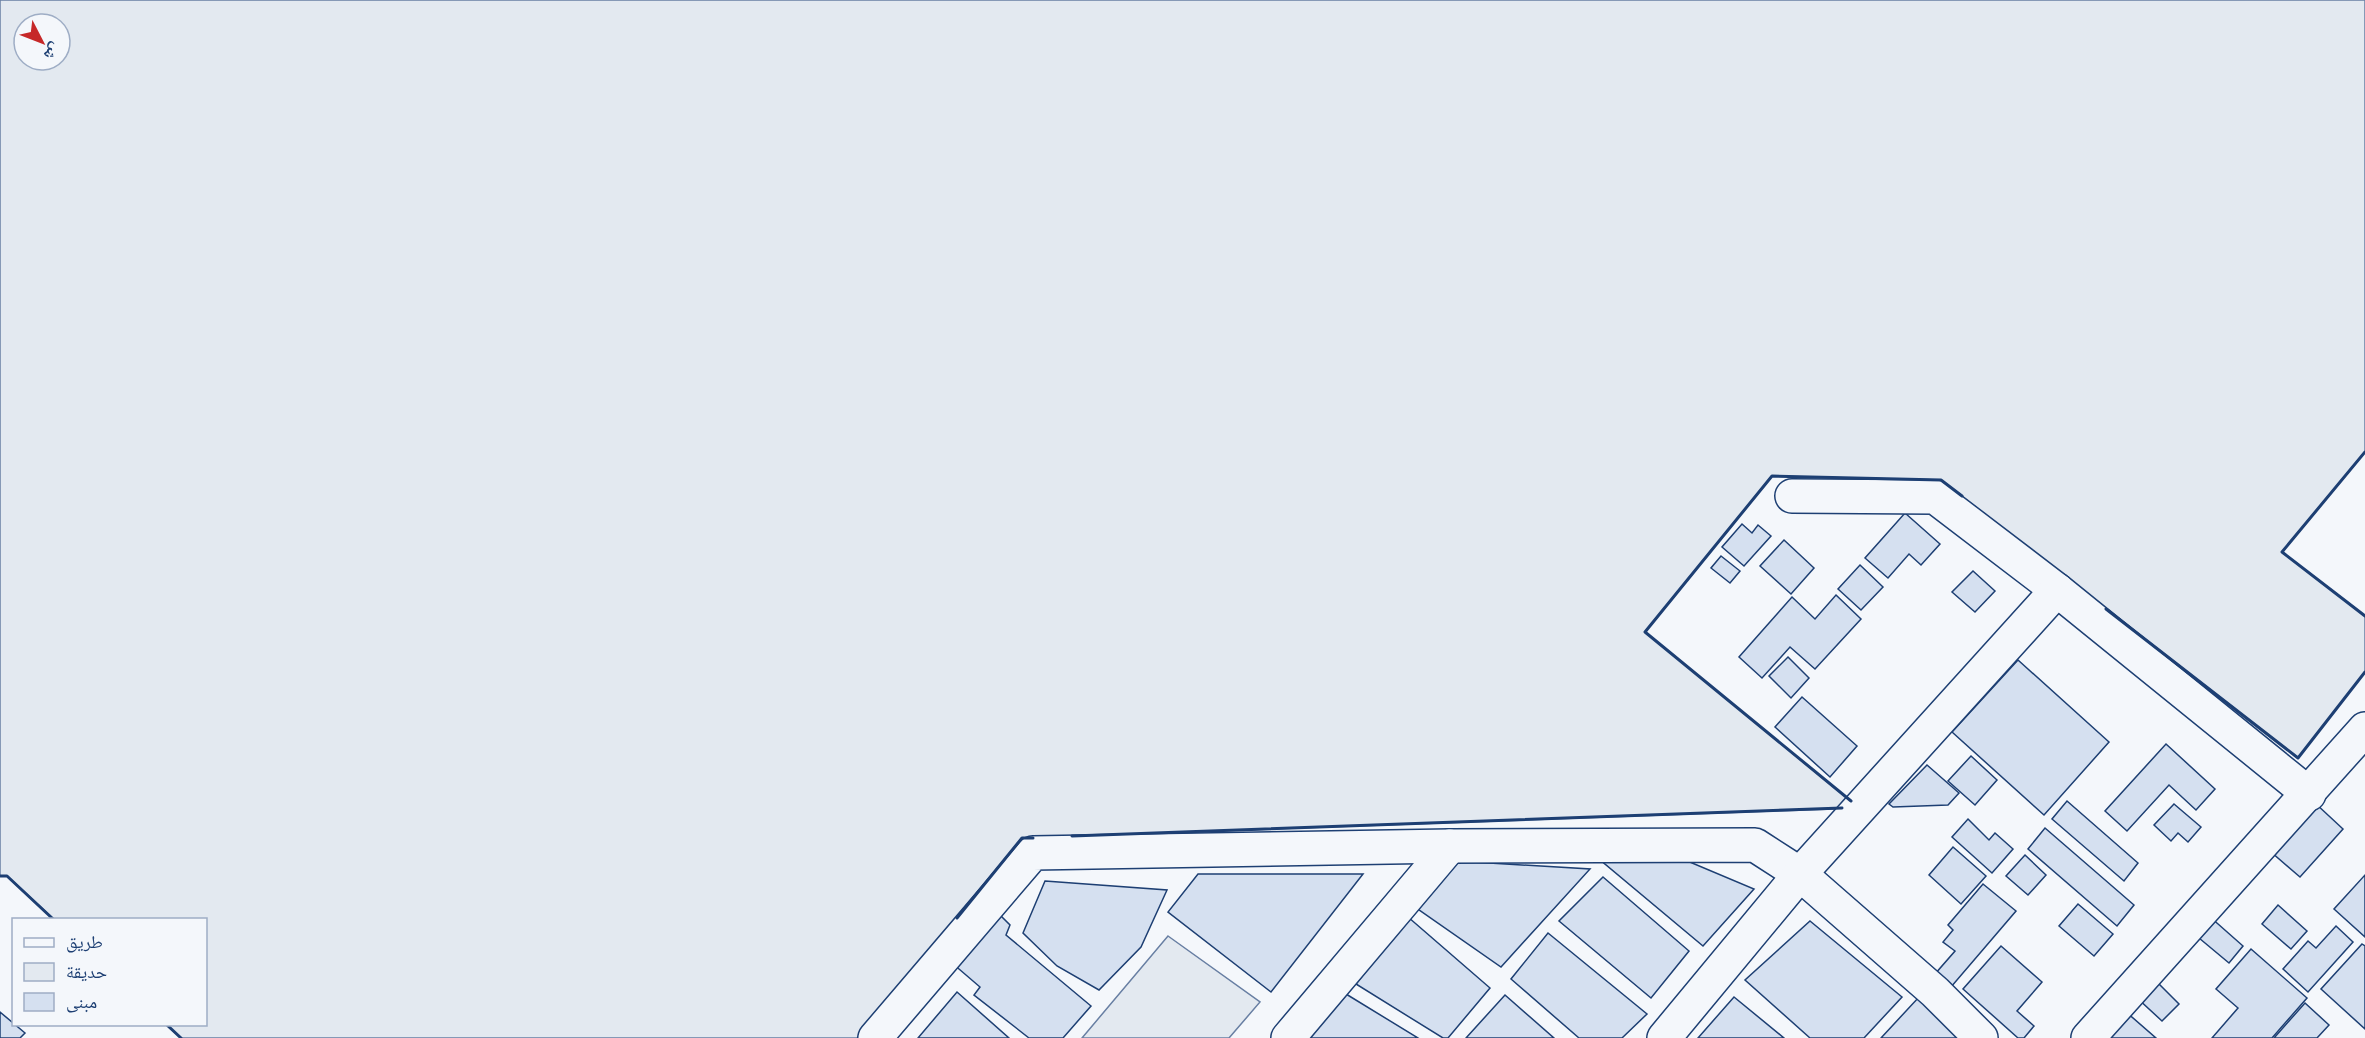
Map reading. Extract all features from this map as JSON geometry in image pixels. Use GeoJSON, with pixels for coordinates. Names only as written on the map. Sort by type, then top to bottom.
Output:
{"type":"FeatureCollection","features":[{"type":"Feature","properties":{"kind":"street"},"geometry":{"type":"LineString","coordinates":[[1792,496],[1935,497],[2056,590],[2309,794]]}},
{"type":"Feature","properties":{"kind":"street"},"geometry":{"type":"LineString","coordinates":[[1664,1038],[1800,874],[2056,590]]}},
{"type":"Feature","properties":{"kind":"street"},"geometry":{"type":"LineString","coordinates":[[2088,1038],[2365,729]]}},
{"type":"Feature","properties":{"kind":"street"},"geometry":{"type":"LineString","coordinates":[[875,1038],[1033,853],[1450,846],[1755,845],[1800,874],[1935,992],[1981,1038]]}},
{"type":"Feature","properties":{"kind":"street"},"geometry":{"type":"LineString","coordinates":[[1288,1038],[1450,846]]}},
{"type":"Feature","properties":{"kind":"green space"},"geometry":{"type":"Polygon","coordinates":[[[0,0],[2365,0],[2365,452],[2282,552],[2365,616],[2365,672],[2298,758],[1941,480],[1772,476],[1645,632],[1859,808],[1022,838],[857,1038],[181,1038],[167,1026],[207,1026],[207,918],[53,918],[7,876],[0,876],[0,0]]]}},
{"type":"Feature","properties":{"kind":"green space"},"geometry":{"type":"Polygon","coordinates":[[[1168,936],[1260,1002],[1229,1038],[1082,1038],[1168,936]]]}},
{"type":"Feature","properties":{"kind":"building"},"geometry":{"type":"Polygon","coordinates":[[[1905,513],[1940,544],[1921,565],[1909,554],[1888,578],[1865,558],[1905,513]]]}},
{"type":"Feature","properties":{"kind":"building"},"geometry":{"type":"Polygon","coordinates":[[[1742,524],[1752,533],[1758,525],[1771,536],[1744,566],[1722,547],[1742,524]]]}},
{"type":"Feature","properties":{"kind":"building"},"geometry":{"type":"Polygon","coordinates":[[[1784,540],[1814,568],[1791,594],[1760,566],[1784,540]]]}},
{"type":"Feature","properties":{"kind":"building"},"geometry":{"type":"Polygon","coordinates":[[[1721,556],[1740,571],[1730,583],[1711,568],[1721,556]]]}},
{"type":"Feature","properties":{"kind":"building"},"geometry":{"type":"Polygon","coordinates":[[[1860,565],[1883,587],[1861,610],[1838,589],[1860,565]]]}},
{"type":"Feature","properties":{"kind":"building"},"geometry":{"type":"Polygon","coordinates":[[[1973,571],[1995,591],[1975,612],[1952,592],[1973,571]]]}},
{"type":"Feature","properties":{"kind":"building"},"geometry":{"type":"Polygon","coordinates":[[[1836,595],[1861,619],[1815,669],[1790,647],[1762,678],[1739,657],[1792,597],[1815,619],[1836,595]]]}},
{"type":"Feature","properties":{"kind":"building"},"geometry":{"type":"Polygon","coordinates":[[[1788,657],[1809,678],[1791,698],[1769,676],[1788,657]]]}},
{"type":"Feature","properties":{"kind":"building"},"geometry":{"type":"Polygon","coordinates":[[[2018,660],[2109,742],[2044,815],[1952,732],[2018,660]]]}},
{"type":"Feature","properties":{"kind":"building"},"geometry":{"type":"Polygon","coordinates":[[[1802,697],[1857,746],[1830,777],[1775,727],[1802,697]]]}},
{"type":"Feature","properties":{"kind":"building"},"geometry":{"type":"Polygon","coordinates":[[[2166,744],[2215,789],[2196,810],[2169,785],[2127,831],[2105,811],[2166,744]]]}},
{"type":"Feature","properties":{"kind":"building"},"geometry":{"type":"Polygon","coordinates":[[[1971,756],[1997,780],[1975,805],[1948,781],[1971,756]]]}},
{"type":"Feature","properties":{"kind":"building"},"geometry":{"type":"Polygon","coordinates":[[[1927,765],[1959,793],[1948,805],[1893,807],[1889,804],[1927,765]]]}},
{"type":"Feature","properties":{"kind":"building"},"geometry":{"type":"Polygon","coordinates":[[[2067,801],[2138,863],[2124,881],[2052,819],[2067,801]]]}},
{"type":"Feature","properties":{"kind":"building"},"geometry":{"type":"Polygon","coordinates":[[[2315,803],[2343,829],[2300,877],[2271,852],[2315,803]]]}},
{"type":"Feature","properties":{"kind":"building"},"geometry":{"type":"Polygon","coordinates":[[[2174,804],[2201,827],[2188,842],[2178,833],[2171,841],[2154,825],[2174,804]]]}},
{"type":"Feature","properties":{"kind":"building"},"geometry":{"type":"Polygon","coordinates":[[[1968,819],[1989,840],[1995,833],[2013,849],[1992,873],[1952,837],[1968,819]]]}},
{"type":"Feature","properties":{"kind":"building"},"geometry":{"type":"Polygon","coordinates":[[[2045,828],[2134,905],[2117,926],[2028,849],[2045,828]]]}},
{"type":"Feature","properties":{"kind":"building"},"geometry":{"type":"Polygon","coordinates":[[[1953,847],[1986,876],[1961,904],[1929,875],[1953,847]]]}},
{"type":"Feature","properties":{"kind":"building"},"geometry":{"type":"Polygon","coordinates":[[[1666,852],[1754,889],[1703,946],[1599,859],[1666,852]]]}},
{"type":"Feature","properties":{"kind":"building"},"geometry":{"type":"Polygon","coordinates":[[[2025,855],[2046,875],[2028,895],[2006,876],[2025,855]]]}},
{"type":"Feature","properties":{"kind":"building"},"geometry":{"type":"Polygon","coordinates":[[[1456,861],[1590,869],[1501,967],[1415,907],[1456,861]]]}},
{"type":"Feature","properties":{"kind":"building"},"geometry":{"type":"Polygon","coordinates":[[[1198,874],[1363,874],[1271,992],[1168,912],[1198,874]]]}},
{"type":"Feature","properties":{"kind":"building"},"geometry":{"type":"Polygon","coordinates":[[[2365,875],[2365,937],[2334,909],[2365,875]]]}},
{"type":"Feature","properties":{"kind":"building"},"geometry":{"type":"Polygon","coordinates":[[[1603,877],[1689,951],[1651,998],[1559,921],[1603,877]]]}},
{"type":"Feature","properties":{"kind":"building"},"geometry":{"type":"Polygon","coordinates":[[[1045,881],[1167,890],[1141,947],[1099,990],[1057,966],[1023,933],[1045,881]]]}},
{"type":"Feature","properties":{"kind":"building"},"geometry":{"type":"Polygon","coordinates":[[[1983,884],[2016,911],[1951,987],[1935,974],[1955,951],[1943,942],[1953,930],[1948,925],[1983,884]]]}},
{"type":"Feature","properties":{"kind":"building"},"geometry":{"type":"Polygon","coordinates":[[[2078,904],[2113,934],[2094,956],[2059,926],[2078,904]]]}},
{"type":"Feature","properties":{"kind":"building"},"geometry":{"type":"Polygon","coordinates":[[[2278,905],[2307,931],[2291,949],[2262,924],[2278,905]]]}},
{"type":"Feature","properties":{"kind":"building"},"geometry":{"type":"Polygon","coordinates":[[[998,913],[1010,925],[1006,935],[1091,1006],[1063,1038],[1029,1038],[974,995],[980,987],[952,963],[998,913]]]}},
{"type":"Feature","properties":{"kind":"building"},"geometry":{"type":"Polygon","coordinates":[[[2209,916],[2243,946],[2229,963],[2193,933],[2209,916]]]}},
{"type":"Feature","properties":{"kind":"building"},"geometry":{"type":"Polygon","coordinates":[[[1408,917],[1490,988],[1448,1038],[1443,1038],[1356,984],[1408,917]]]}},
{"type":"Feature","properties":{"kind":"building"},"geometry":{"type":"Polygon","coordinates":[[[1810,921],[1902,997],[1864,1038],[1810,1038],[1745,980],[1810,921]]]}},
{"type":"Feature","properties":{"kind":"building"},"geometry":{"type":"Polygon","coordinates":[[[2336,926],[2353,942],[2308,992],[2283,969],[2308,941],[2316,948],[2336,926]]]}},
{"type":"Feature","properties":{"kind":"building"},"geometry":{"type":"Polygon","coordinates":[[[1548,933],[1647,1014],[1622,1038],[1579,1038],[1511,979],[1548,933]]]}},
{"type":"Feature","properties":{"kind":"building"},"geometry":{"type":"Polygon","coordinates":[[[2362,944],[2365,946],[2365,1029],[2321,989],[2362,944]]]}},
{"type":"Feature","properties":{"kind":"building"},"geometry":{"type":"Polygon","coordinates":[[[2001,946],[2042,982],[2017,1011],[2034,1026],[2024,1038],[2018,1038],[1963,989],[2001,946]]]}},
{"type":"Feature","properties":{"kind":"building"},"geometry":{"type":"Polygon","coordinates":[[[2251,949],[2307,998],[2272,1038],[2212,1038],[2238,1008],[2216,989],[2251,949]]]}},
{"type":"Feature","properties":{"kind":"building"},"geometry":{"type":"Polygon","coordinates":[[[2154,979],[2179,1004],[2162,1021],[2136,997],[2154,979]]]}},
{"type":"Feature","properties":{"kind":"building"},"geometry":{"type":"Polygon","coordinates":[[[957,992],[1009,1038],[918,1038],[957,992]]]}},
{"type":"Feature","properties":{"kind":"building"},"geometry":{"type":"Polygon","coordinates":[[[1346,994],[1418,1038],[1310,1038],[1346,994]]]}},
{"type":"Feature","properties":{"kind":"building"},"geometry":{"type":"Polygon","coordinates":[[[1505,995],[1554,1038],[1466,1038],[1505,995]]]}},
{"type":"Feature","properties":{"kind":"building"},"geometry":{"type":"Polygon","coordinates":[[[1734,997],[1784,1038],[1698,1038],[1734,997]]]}},
{"type":"Feature","properties":{"kind":"building"},"geometry":{"type":"Polygon","coordinates":[[[1919,997],[1961,1038],[1881,1038],[1919,997]]]}},
{"type":"Feature","properties":{"kind":"building"},"geometry":{"type":"Polygon","coordinates":[[[2305,1003],[2329,1025],[2317,1038],[2274,1038],[2305,1003]]]}},
{"type":"Feature","properties":{"kind":"building"},"geometry":{"type":"Polygon","coordinates":[[[2125,1011],[2156,1038],[2102,1038],[2125,1011]]]}},
{"type":"Feature","properties":{"kind":"building"},"geometry":{"type":"Polygon","coordinates":[[[0,1012],[12,1022],[12,1026],[17,1026],[25,1033],[20,1038],[0,1038],[0,1012]]]}},
{"type":"Feature","properties":{"kind":"wall"},"geometry":{"type":"LineString","coordinates":[[2365,452],[2282,552],[2365,616]]}},
{"type":"Feature","properties":{"kind":"wall"},"geometry":{"type":"LineString","coordinates":[[1851,801],[1645,632],[1772,476],[1941,480],[1962,496]]}},
{"type":"Feature","properties":{"kind":"wall"},"geometry":{"type":"LineString","coordinates":[[2106,609],[2298,758],[2365,672]]}},
{"type":"Feature","properties":{"kind":"wall"},"geometry":{"type":"LineString","coordinates":[[1072,836],[1842,808]]}},
{"type":"Feature","properties":{"kind":"wall"},"geometry":{"type":"LineString","coordinates":[[957,918],[1022,838],[1033,838]]}},
{"type":"Feature","properties":{"kind":"wall"},"geometry":{"type":"LineString","coordinates":[[0,876],[7,876],[52,918]]}},
{"type":"Feature","properties":{"kind":"wall"},"geometry":{"type":"LineString","coordinates":[[168,1026],[181,1038]]}}]}
